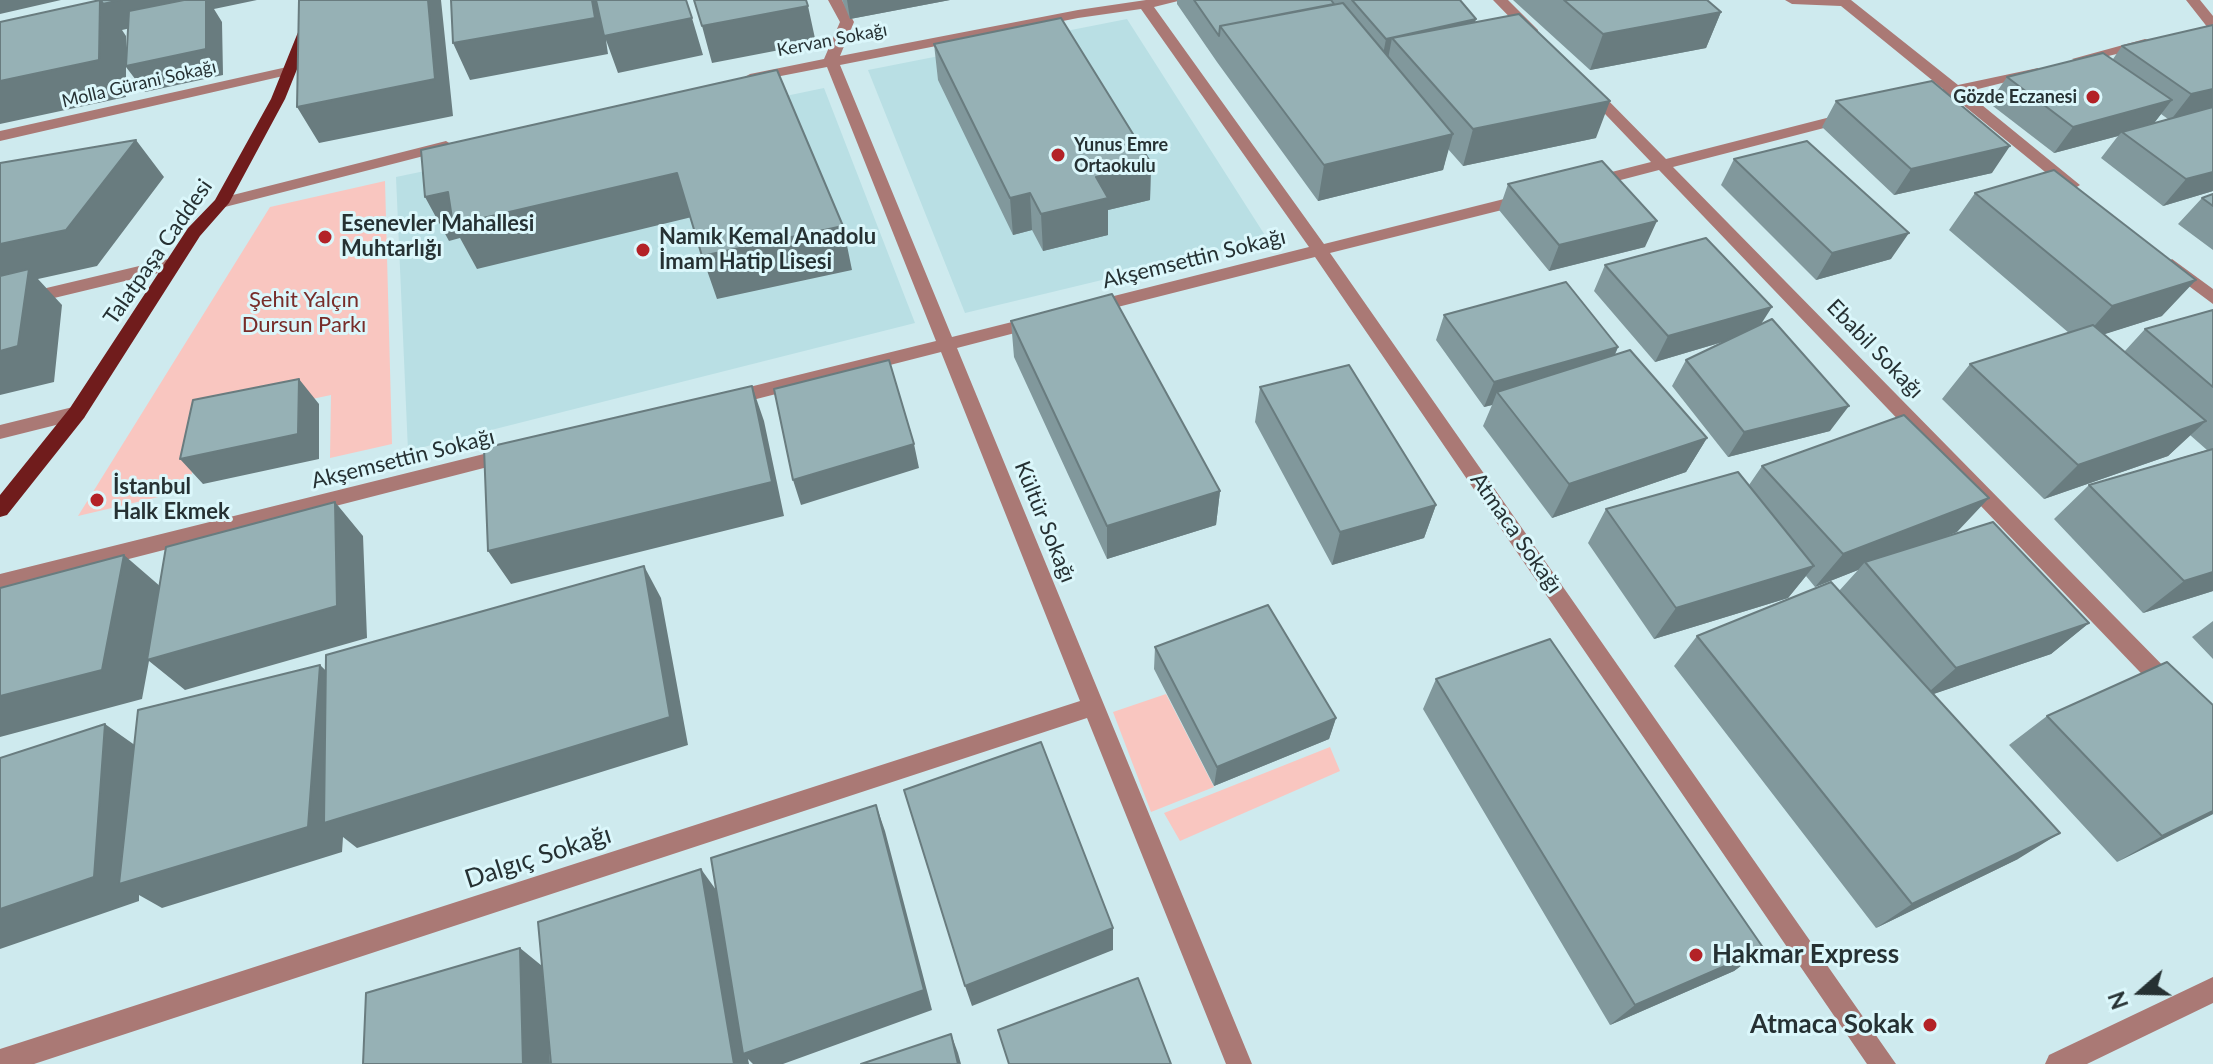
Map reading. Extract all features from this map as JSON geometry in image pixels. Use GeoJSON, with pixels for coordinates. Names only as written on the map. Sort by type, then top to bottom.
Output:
{"type":"FeatureCollection","features":[{"type":"Feature","properties":{"kind":"main road","name":"Talatpaşa Caddesi"},"geometry":{"type":"LineString","coordinates":[[0,509],[77,413],[194,232],[221,203],[278,99],[318,0]]}},
{"type":"Feature","properties":{"kind":"street"},"geometry":{"type":"LineString","coordinates":[[831,60],[847,22],[835,0]]}},
{"type":"Feature","properties":{"kind":"street","name":"Kervan Sokağı"},"geometry":{"type":"LineString","coordinates":[[727,83],[1102,5],[1145,5],[1175,0]]}},
{"type":"Feature","properties":{"kind":"street"},"geometry":{"type":"LineString","coordinates":[[1500,0],[1544,44]]}},
{"type":"Feature","properties":{"kind":"street"},"geometry":{"type":"LineString","coordinates":[[1792,0],[1845,1],[2090,199]]}},
{"type":"Feature","properties":{"kind":"street"},"geometry":{"type":"LineString","coordinates":[[2193,0],[2208,27]]}},
{"type":"Feature","properties":{"kind":"street","name":"Atmaca Sokağı"},"geometry":{"type":"LineString","coordinates":[[1145,5],[1320,251],[1883,1064]]}},
{"type":"Feature","properties":{"kind":"street"},"geometry":{"type":"LineString","coordinates":[[1908,102],[2167,37]]}},
{"type":"Feature","properties":{"kind":"street","name":"Kültür Sokağı"},"geometry":{"type":"LineString","coordinates":[[831,60],[1239,1064]]}},
{"type":"Feature","properties":{"kind":"street","name":"Molla Gürani Sokağı"},"geometry":{"type":"LineString","coordinates":[[0,136],[287,71]]}},
{"type":"Feature","properties":{"kind":"street","name":"Ebabil Sokağı"},"geometry":{"type":"LineString","coordinates":[[1576,77],[2180,698]]}},
{"type":"Feature","properties":{"kind":"street"},"geometry":{"type":"LineString","coordinates":[[1574,187],[1862,114]]}},
{"type":"Feature","properties":{"kind":"street"},"geometry":{"type":"LineString","coordinates":[[221,203],[461,143]]}},
{"type":"Feature","properties":{"kind":"street","name":"Akşemsettin Sokağı"},"geometry":{"type":"LineString","coordinates":[[718,402],[1544,194]]}},
{"type":"Feature","properties":{"kind":"street"},"geometry":{"type":"LineString","coordinates":[[2164,258],[2213,298]]}},
{"type":"Feature","properties":{"kind":"street"},"geometry":{"type":"LineString","coordinates":[[0,305],[173,264]]}},
{"type":"Feature","properties":{"kind":"street"},"geometry":{"type":"LineString","coordinates":[[0,432],[77,413]]}},
{"type":"Feature","properties":{"kind":"street","name":"Akşemsettin Sokağı"},"geometry":{"type":"LineString","coordinates":[[0,583],[519,452]]}},
{"type":"Feature","properties":{"kind":"street","name":"Dalgıç Sokağı"},"geometry":{"type":"LineString","coordinates":[[0,1062],[1094,706]]}},
{"type":"Feature","properties":{"kind":"street"},"geometry":{"type":"LineString","coordinates":[[2058,1064],[2213,990]]}},
{"type":"Feature","properties":{"kind":"shaded area","name":"Yunus Emre Ortaokulu"},"geometry":{"type":"Polygon","coordinates":[[[1127,19],[1268,240],[965,313],[868,70],[1127,19]]]}},
{"type":"Feature","properties":{"kind":"shaded area","name":"Namık Kemal Anadolu İmam Hatip Lisesi"},"geometry":{"type":"Polygon","coordinates":[[[824,88],[915,323],[408,451],[396,177],[824,88]]]}},
{"type":"Feature","properties":{"kind":"green space","name":"Şehit Yalçın Dursun Parkı"},"geometry":{"type":"Polygon","coordinates":[[[385,181],[392,444],[330,458],[331,395],[204,422],[188,490],[78,516],[270,207],[385,181]]]}},
{"type":"Feature","properties":{"kind":"green space"},"geometry":{"type":"Polygon","coordinates":[[[1166,694],[1214,787],[1151,812],[1113,712],[1166,694]]]}},
{"type":"Feature","properties":{"kind":"green space"},"geometry":{"type":"Polygon","coordinates":[[[1330,747],[1340,771],[1180,841],[1164,813],[1330,747]]]}},
{"type":"Feature","properties":{"kind":"building"},"geometry":{"type":"Polygon","coordinates":[[[100,0],[99,60],[0,81],[0,22],[100,0]]]}},
{"type":"Feature","properties":{"kind":"building"},"geometry":{"type":"Polygon","coordinates":[[[184,0],[206,0],[206,49],[126,66],[129,11],[184,0]]]}},
{"type":"Feature","properties":{"kind":"building"},"geometry":{"type":"Polygon","coordinates":[[[299,0],[428,0],[435,79],[297,107],[299,0]]]}},
{"type":"Feature","properties":{"kind":"building"},"geometry":{"type":"Polygon","coordinates":[[[451,0],[592,0],[595,18],[453,43],[451,0]]]}},
{"type":"Feature","properties":{"kind":"building"},"geometry":{"type":"Polygon","coordinates":[[[596,0],[686,0],[692,18],[604,36],[596,0]]]}},
{"type":"Feature","properties":{"kind":"building"},"geometry":{"type":"Polygon","coordinates":[[[694,0],[806,0],[808,6],[702,26],[694,0]]]}},
{"type":"Feature","properties":{"kind":"building"},"geometry":{"type":"Polygon","coordinates":[[[1194,0],[1331,0],[1334,4],[1220,26],[1219,36],[1194,0]]]}},
{"type":"Feature","properties":{"kind":"building"},"geometry":{"type":"Polygon","coordinates":[[[1352,0],[1460,0],[1476,19],[1386,39],[1352,0]]]}},
{"type":"Feature","properties":{"kind":"building"},"geometry":{"type":"Polygon","coordinates":[[[1564,0],[1707,0],[1721,12],[1603,34],[1564,0]]]}},
{"type":"Feature","properties":{"kind":"building"},"geometry":{"type":"Polygon","coordinates":[[[1343,3],[1453,134],[1324,165],[1220,26],[1343,3]]]}},
{"type":"Feature","properties":{"kind":"building"},"geometry":{"type":"Polygon","coordinates":[[[1519,14],[1610,101],[1473,129],[1392,38],[1519,14]]]}},
{"type":"Feature","properties":{"kind":"building"},"geometry":{"type":"Polygon","coordinates":[[[1061,18],[1151,163],[1096,177],[1108,198],[1041,214],[1030,193],[1010,198],[934,44],[1061,18]]]}},
{"type":"Feature","properties":{"kind":"building"},"geometry":{"type":"Polygon","coordinates":[[[2213,25],[2213,89],[2191,94],[2122,46],[2213,25]]]}},
{"type":"Feature","properties":{"kind":"building"},"geometry":{"type":"Polygon","coordinates":[[[2103,53],[2172,100],[2073,127],[2007,77],[2103,53]]]}},
{"type":"Feature","properties":{"kind":"building"},"geometry":{"type":"Polygon","coordinates":[[[777,70],[843,226],[702,256],[677,173],[453,225],[448,192],[425,197],[421,150],[777,70]]]}},
{"type":"Feature","properties":{"kind":"building"},"geometry":{"type":"Polygon","coordinates":[[[1932,81],[2010,146],[1911,169],[1836,101],[1932,81]]]}},
{"type":"Feature","properties":{"kind":"building"},"geometry":{"type":"Polygon","coordinates":[[[2213,107],[2213,172],[2186,179],[2122,132],[2213,107]]]}},
{"type":"Feature","properties":{"kind":"building"},"geometry":{"type":"Polygon","coordinates":[[[136,140],[66,230],[0,244],[0,163],[136,140]]]}},
{"type":"Feature","properties":{"kind":"building"},"geometry":{"type":"Polygon","coordinates":[[[1807,141],[1909,233],[1832,253],[1734,159],[1807,141]]]}},
{"type":"Feature","properties":{"kind":"building"},"geometry":{"type":"Polygon","coordinates":[[[1602,161],[1657,221],[1559,245],[1508,184],[1602,161]]]}},
{"type":"Feature","properties":{"kind":"building"},"geometry":{"type":"Polygon","coordinates":[[[2054,170],[2196,280],[2112,306],[1975,193],[2054,170]]]}},
{"type":"Feature","properties":{"kind":"building"},"geometry":{"type":"Polygon","coordinates":[[[2213,194],[2213,206],[2202,198],[2213,194]]]}},
{"type":"Feature","properties":{"kind":"building"},"geometry":{"type":"Polygon","coordinates":[[[1706,238],[1772,307],[1668,336],[1605,265],[1706,238]]]}},
{"type":"Feature","properties":{"kind":"building"},"geometry":{"type":"Polygon","coordinates":[[[29,269],[18,346],[0,351],[0,276],[29,269]]]}},
{"type":"Feature","properties":{"kind":"building"},"geometry":{"type":"Polygon","coordinates":[[[1566,282],[1618,347],[1494,382],[1444,315],[1566,282]]]}},
{"type":"Feature","properties":{"kind":"building"},"geometry":{"type":"Polygon","coordinates":[[[1112,294],[1220,491],[1107,526],[1011,321],[1112,294]]]}},
{"type":"Feature","properties":{"kind":"building"},"geometry":{"type":"Polygon","coordinates":[[[2213,310],[2213,387],[2145,329],[2213,310]]]}},
{"type":"Feature","properties":{"kind":"building"},"geometry":{"type":"Polygon","coordinates":[[[1772,319],[1849,406],[1744,432],[1686,360],[1772,319]]]}},
{"type":"Feature","properties":{"kind":"building"},"geometry":{"type":"Polygon","coordinates":[[[2093,325],[2206,421],[2078,465],[1970,364],[2093,325]]]}},
{"type":"Feature","properties":{"kind":"building"},"geometry":{"type":"Polygon","coordinates":[[[1630,350],[1707,438],[1569,484],[1497,392],[1630,350]]]}},
{"type":"Feature","properties":{"kind":"building"},"geometry":{"type":"Polygon","coordinates":[[[889,360],[914,444],[793,480],[774,389],[889,360]]]}},
{"type":"Feature","properties":{"kind":"building"},"geometry":{"type":"Polygon","coordinates":[[[1349,365],[1436,505],[1340,532],[1260,387],[1349,365]]]}},
{"type":"Feature","properties":{"kind":"building"},"geometry":{"type":"Polygon","coordinates":[[[299,379],[298,434],[180,459],[193,400],[299,379]]]}},
{"type":"Feature","properties":{"kind":"building"},"geometry":{"type":"Polygon","coordinates":[[[752,386],[772,482],[488,551],[484,448],[752,386]]]}},
{"type":"Feature","properties":{"kind":"building"},"geometry":{"type":"Polygon","coordinates":[[[1904,415],[1989,498],[1843,554],[1762,466],[1904,415]]]}},
{"type":"Feature","properties":{"kind":"building"},"geometry":{"type":"Polygon","coordinates":[[[2213,449],[2213,572],[2184,581],[2089,485],[2213,449]]]}},
{"type":"Feature","properties":{"kind":"building"},"geometry":{"type":"Polygon","coordinates":[[[1738,472],[1814,566],[1676,608],[1606,509],[1738,472]]]}},
{"type":"Feature","properties":{"kind":"building"},"geometry":{"type":"Polygon","coordinates":[[[335,502],[337,606],[147,660],[166,547],[335,502]]]}},
{"type":"Feature","properties":{"kind":"building"},"geometry":{"type":"Polygon","coordinates":[[[1993,522],[2089,623],[1956,668],[1865,562],[1993,522]]]}},
{"type":"Feature","properties":{"kind":"building"},"geometry":{"type":"Polygon","coordinates":[[[124,555],[102,670],[0,696],[0,588],[124,555]]]}},
{"type":"Feature","properties":{"kind":"building"},"geometry":{"type":"Polygon","coordinates":[[[644,566],[670,717],[324,823],[326,655],[644,566]]]}},
{"type":"Feature","properties":{"kind":"building"},"geometry":{"type":"Polygon","coordinates":[[[1831,582],[2060,833],[1912,904],[1697,636],[1831,582]]]}},
{"type":"Feature","properties":{"kind":"building"},"geometry":{"type":"Polygon","coordinates":[[[1268,605],[1336,718],[1217,767],[1155,647],[1268,605]]]}},
{"type":"Feature","properties":{"kind":"building"},"geometry":{"type":"Polygon","coordinates":[[[1550,639],[1764,949],[1635,1005],[1436,679],[1550,639]]]}},
{"type":"Feature","properties":{"kind":"building"},"geometry":{"type":"Polygon","coordinates":[[[2167,662],[2213,705],[2213,811],[2162,836],[2047,716],[2167,662]]]}},
{"type":"Feature","properties":{"kind":"building"},"geometry":{"type":"Polygon","coordinates":[[[320,665],[308,827],[119,884],[138,710],[320,665]]]}},
{"type":"Feature","properties":{"kind":"building"},"geometry":{"type":"Polygon","coordinates":[[[105,724],[94,877],[0,909],[0,758],[105,724]]]}},
{"type":"Feature","properties":{"kind":"building"},"geometry":{"type":"Polygon","coordinates":[[[1041,742],[1113,928],[965,986],[904,790],[1041,742]]]}},
{"type":"Feature","properties":{"kind":"building"},"geometry":{"type":"Polygon","coordinates":[[[876,805],[924,990],[743,1054],[711,858],[876,805]]]}},
{"type":"Feature","properties":{"kind":"building"},"geometry":{"type":"Polygon","coordinates":[[[701,869],[734,1064],[551,1064],[538,922],[701,869]]]}},
{"type":"Feature","properties":{"kind":"building"},"geometry":{"type":"Polygon","coordinates":[[[520,948],[523,1064],[363,1064],[366,993],[520,948]]]}},
{"type":"Feature","properties":{"kind":"building"},"geometry":{"type":"Polygon","coordinates":[[[1138,978],[1171,1064],[1009,1064],[998,1030],[1138,978]]]}},
{"type":"Feature","properties":{"kind":"building"},"geometry":{"type":"Polygon","coordinates":[[[951,1034],[958,1064],[861,1064],[951,1034]]]}},
{"type":"Feature","properties":{"kind":"place","name":"Gözde Eczanesi"},"geometry":{"type":"Point","coordinates":[2093,97]}},
{"type":"Feature","properties":{"kind":"place","name":"Yunus Emre Ortaokulu"},"geometry":{"type":"Point","coordinates":[1058,155]}},
{"type":"Feature","properties":{"kind":"place","name":"Esenevler Mahallesi Muhtarlığı"},"geometry":{"type":"Point","coordinates":[325,237]}},
{"type":"Feature","properties":{"kind":"place","name":"Namık Kemal Anadolu İmam Hatip Lisesi"},"geometry":{"type":"Point","coordinates":[643,250]}},
{"type":"Feature","properties":{"kind":"place","name":"İstanbul Halk Ekmek"},"geometry":{"type":"Point","coordinates":[97,500]}},
{"type":"Feature","properties":{"kind":"place","name":"Hakmar Express"},"geometry":{"type":"Point","coordinates":[1696,955]}},
{"type":"Feature","properties":{"kind":"place","name":"Atmaca Sokak"},"geometry":{"type":"Point","coordinates":[1930,1025]}}]}
